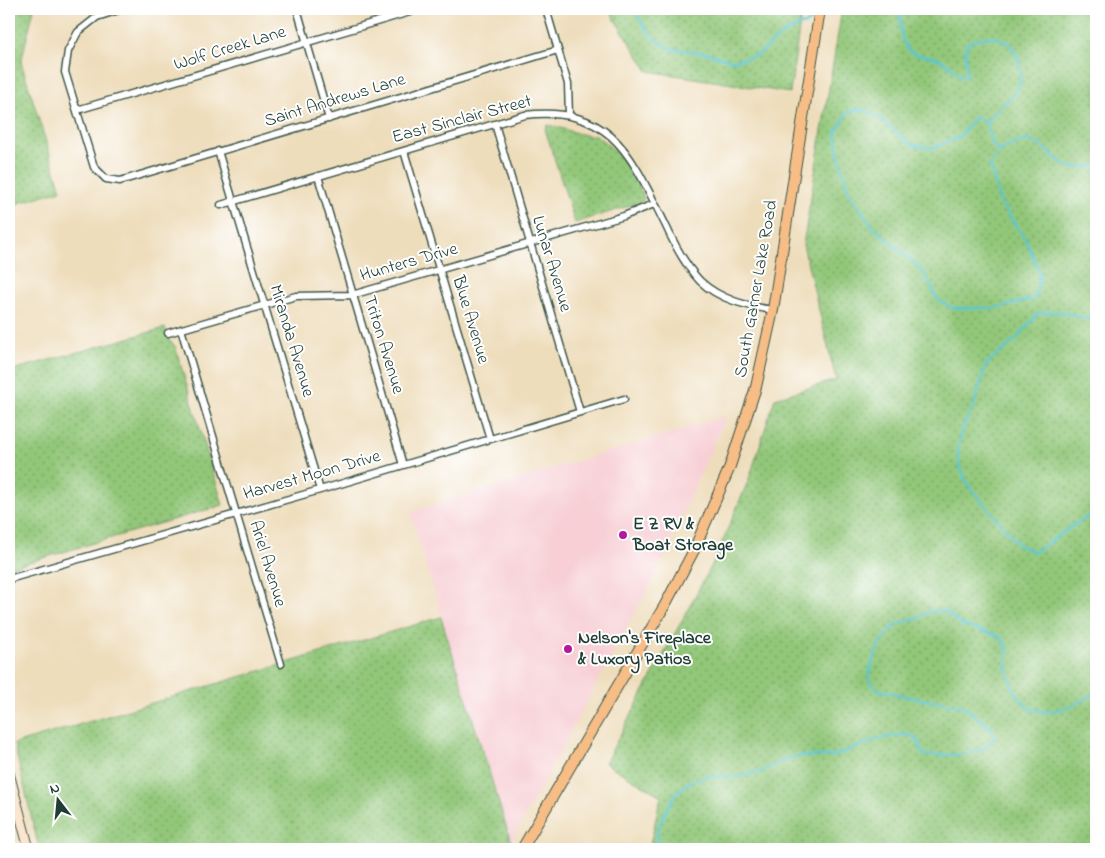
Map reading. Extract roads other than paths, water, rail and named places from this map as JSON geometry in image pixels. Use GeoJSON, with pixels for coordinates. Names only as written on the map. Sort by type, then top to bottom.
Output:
{"type":"FeatureCollection","features":[{"type":"Feature","properties":{"kind":"main road","name":"South Garner Lake Road"},"geometry":{"type":"LineString","coordinates":[[522,849],[651,630],[693,552],[729,469],[756,386],[773,310],[820,9]]}},
{"type":"Feature","properties":{"kind":"main road"},"geometry":{"type":"LineString","coordinates":[[9,773],[29,849]]}},
{"type":"Feature","properties":{"kind":"street"},"geometry":{"type":"LineString","coordinates":[[77,110],[66,72],[68,51],[78,32],[97,17],[109,10],[122,9]]}},
{"type":"Feature","properties":{"kind":"street"},"geometry":{"type":"LineString","coordinates":[[297,9],[329,118]]}},
{"type":"Feature","properties":{"kind":"street","name":"Wolf Creek Lane"},"geometry":{"type":"LineString","coordinates":[[77,110],[420,9]]}},
{"type":"Feature","properties":{"kind":"street"},"geometry":{"type":"LineString","coordinates":[[546,9],[568,84],[569,115]]}},
{"type":"Feature","properties":{"kind":"street","name":"Saint Andrews Lane"},"geometry":{"type":"LineString","coordinates":[[77,110],[94,167],[106,179],[120,181],[558,50]]}},
{"type":"Feature","properties":{"kind":"street","name":"East Sinclair Street"},"geometry":{"type":"LineString","coordinates":[[221,205],[525,115],[547,113],[569,115],[589,121],[611,135],[628,154],[681,258],[701,282],[716,293],[734,302],[773,310]]}},
{"type":"Feature","properties":{"kind":"street","name":"Lunar Avenue"},"geometry":{"type":"LineString","coordinates":[[495,124],[580,412]]}},
{"type":"Feature","properties":{"kind":"street","name":"Blue Avenue"},"geometry":{"type":"LineString","coordinates":[[404,151],[490,439]]}},
{"type":"Feature","properties":{"kind":"street","name":"Miranda Avenue"},"geometry":{"type":"LineString","coordinates":[[218,152],[320,490]]}},
{"type":"Feature","properties":{"kind":"street","name":"Triton Avenue"},"geometry":{"type":"LineString","coordinates":[[318,176],[403,465]]}},
{"type":"Feature","properties":{"kind":"street","name":"Hunters Drive"},"geometry":{"type":"LineString","coordinates":[[168,333],[296,296],[352,295],[624,216],[654,204]]}},
{"type":"Feature","properties":{"kind":"street","name":"Ariel Avenue"},"geometry":{"type":"LineString","coordinates":[[181,329],[281,664]]}},
{"type":"Feature","properties":{"kind":"street","name":"Harvest Moon Drive"},"geometry":{"type":"LineString","coordinates":[[9,579],[320,490],[624,399]]}},
{"type":"Feature","properties":{"kind":"waterway"},"geometry":{"type":"LineString","coordinates":[[638,9],[639,18],[652,37],[671,49],[706,53],[734,61],[758,55],[785,32],[814,20]]}},
{"type":"Feature","properties":{"kind":"waterway"},"geometry":{"type":"LineString","coordinates":[[822,17],[838,9]]}},
{"type":"Feature","properties":{"kind":"waterway"},"geometry":{"type":"LineString","coordinates":[[903,9],[900,25],[902,38],[908,49],[917,55],[934,57],[940,60],[962,77],[967,75],[965,50],[968,43],[983,38],[998,38],[1009,45],[1014,51],[1020,68],[1018,89],[986,123],[992,144],[999,151],[1028,140],[1038,144],[1069,167],[1096,167]]}},
{"type":"Feature","properties":{"kind":"waterway"},"geometry":{"type":"LineString","coordinates":[[986,123],[976,116],[959,137],[934,148],[912,145],[878,117],[862,109],[848,112],[836,132],[840,161],[849,193],[873,227],[922,270],[938,300],[953,308],[998,308],[1035,298],[1040,275],[1027,242],[1000,202],[990,165],[999,151]]}},
{"type":"Feature","properties":{"kind":"waterway"},"geometry":{"type":"LineString","coordinates":[[1096,321],[1062,312],[1038,313],[1015,341],[986,365],[973,408],[962,429],[958,449],[959,463],[966,482],[1019,545],[1034,552],[1078,522],[1093,514],[1096,515]]}},
{"type":"Feature","properties":{"kind":"waterway"},"geometry":{"type":"LineString","coordinates":[[658,849],[657,839],[660,822],[676,793],[689,782],[709,776],[736,777],[763,771],[784,760],[800,756],[834,756],[877,739],[907,734],[917,739],[923,755],[964,754],[987,746],[994,738],[992,729],[963,706],[918,699],[876,689],[869,680],[870,669],[879,645],[892,628],[902,622],[916,619],[931,611],[945,611],[962,625],[999,636],[1007,647],[1007,668],[1013,689],[1029,709],[1049,712],[1072,706],[1096,693]]}},
{"type":"Feature","properties":{"kind":"place","name":"E Z RV & Boat Storage"},"geometry":{"type":"Point","coordinates":[623,535]}},
{"type":"Feature","properties":{"kind":"place","name":"Nelson's Fireplace & Luxory Patios"},"geometry":{"type":"Point","coordinates":[568,649]}}]}
